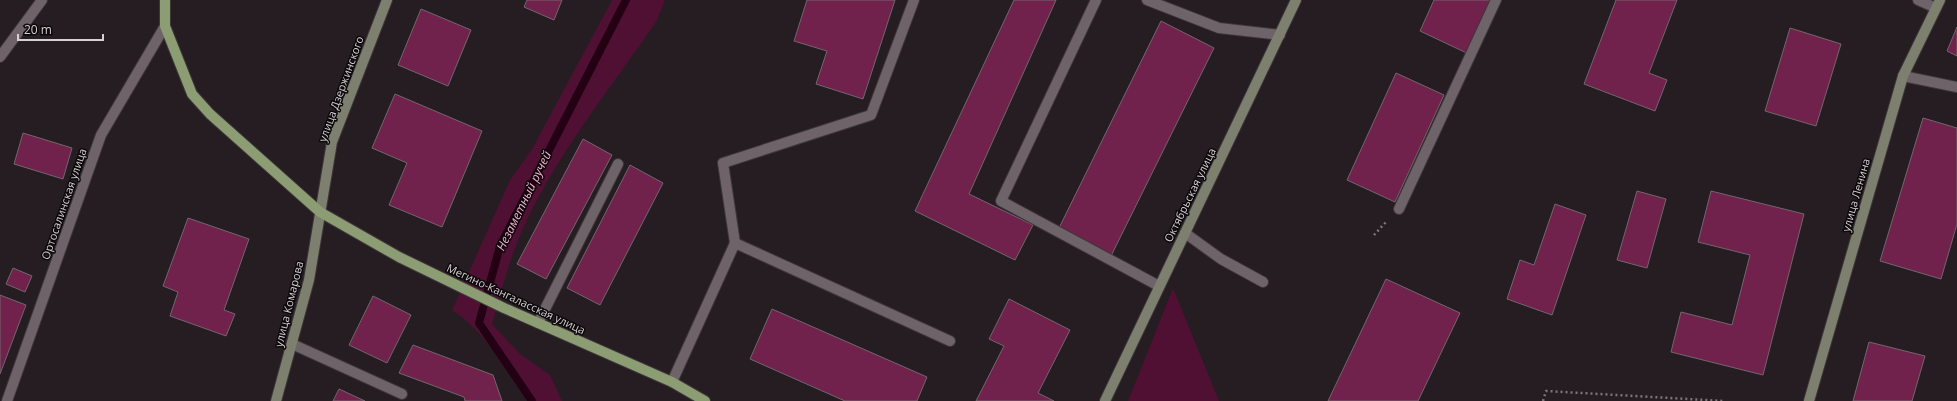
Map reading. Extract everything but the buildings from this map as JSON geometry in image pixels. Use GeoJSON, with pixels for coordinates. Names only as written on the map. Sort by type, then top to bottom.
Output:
{"type":"FeatureCollection","features":[{"type":"Feature","properties":{"kind":"main road"},"geometry":{"type":"LineString","coordinates":[[165,0],[165,26],[192,94],[210,114],[320,212]]}},
{"type":"Feature","properties":{"kind":"main road","name":"улица Дзержинского"},"geometry":{"type":"LineString","coordinates":[[320,212],[332,142],[386,0]]}},
{"type":"Feature","properties":{"kind":"main road","name":"Октябрьская улица"},"geometry":{"type":"LineString","coordinates":[[1105,401],[1296,0]]}},
{"type":"Feature","properties":{"kind":"main road","name":"улица Ленина"},"geometry":{"type":"LineString","coordinates":[[1809,401],[1903,76],[1938,4]]}},
{"type":"Feature","properties":{"kind":"main road","name":"Мегино-Кангаласская улица"},"geometry":{"type":"LineString","coordinates":[[320,212],[399,257],[504,308],[672,382],[705,401]]}},
{"type":"Feature","properties":{"kind":"main road","name":"улица Комарова"},"geometry":{"type":"LineString","coordinates":[[276,401],[309,280],[320,212]]}},
{"type":"Feature","properties":{"kind":"street"},"geometry":{"type":"LineString","coordinates":[[0,57],[42,0]]}},
{"type":"Feature","properties":{"kind":"street"},"geometry":{"type":"LineString","coordinates":[[672,382],[735,242],[723,163],[872,115],[914,0]]}},
{"type":"Feature","properties":{"kind":"street"},"geometry":{"type":"LineString","coordinates":[[1096,0],[1001,201],[1160,286]]}},
{"type":"Feature","properties":{"kind":"street"},"geometry":{"type":"LineString","coordinates":[[1147,0],[1219,28],[1280,35]]}},
{"type":"Feature","properties":{"kind":"street"},"geometry":{"type":"LineString","coordinates":[[1399,209],[1496,0]]}},
{"type":"Feature","properties":{"kind":"street"},"geometry":{"type":"LineString","coordinates":[[1918,0],[1938,4]]}},
{"type":"Feature","properties":{"kind":"street","name":"Ортосалинская улица"},"geometry":{"type":"LineString","coordinates":[[7,401],[102,135],[165,26]]}},
{"type":"Feature","properties":{"kind":"street"},"geometry":{"type":"LineString","coordinates":[[1903,76],[1957,87]]}},
{"type":"Feature","properties":{"kind":"street"},"geometry":{"type":"LineString","coordinates":[[538,323],[618,164]]}},
{"type":"Feature","properties":{"kind":"street"},"geometry":{"type":"LineString","coordinates":[[1185,233],[1221,259],[1263,282]]}},
{"type":"Feature","properties":{"kind":"street"},"geometry":{"type":"LineString","coordinates":[[735,242],[950,342]]}},
{"type":"Feature","properties":{"kind":"street"},"geometry":{"type":"LineString","coordinates":[[292,344],[402,394]]}},
{"type":"Feature","properties":{"kind":"path"},"geometry":{"type":"LineString","coordinates":[[1543,401],[1546,391],[1723,401]]}},
{"type":"Feature","properties":{"kind":"shaded area"},"geometry":{"type":"Polygon","coordinates":[[[612,0],[665,0],[656,22],[571,143],[540,194],[521,232],[503,284],[492,324],[520,354],[550,375],[562,401],[528,401],[494,351],[475,329],[452,310],[510,180],[532,149],[612,0]]]}},
{"type":"Feature","properties":{"kind":"shaded area"},"geometry":{"type":"Polygon","coordinates":[[[1173,288],[1219,401],[1128,401],[1173,288]]]}},
{"type":"Feature","properties":{"kind":"waterway","name":"Незаметный ручей"},"geometry":{"type":"LineString","coordinates":[[532,401],[479,323],[500,246],[626,0]]}}]}
